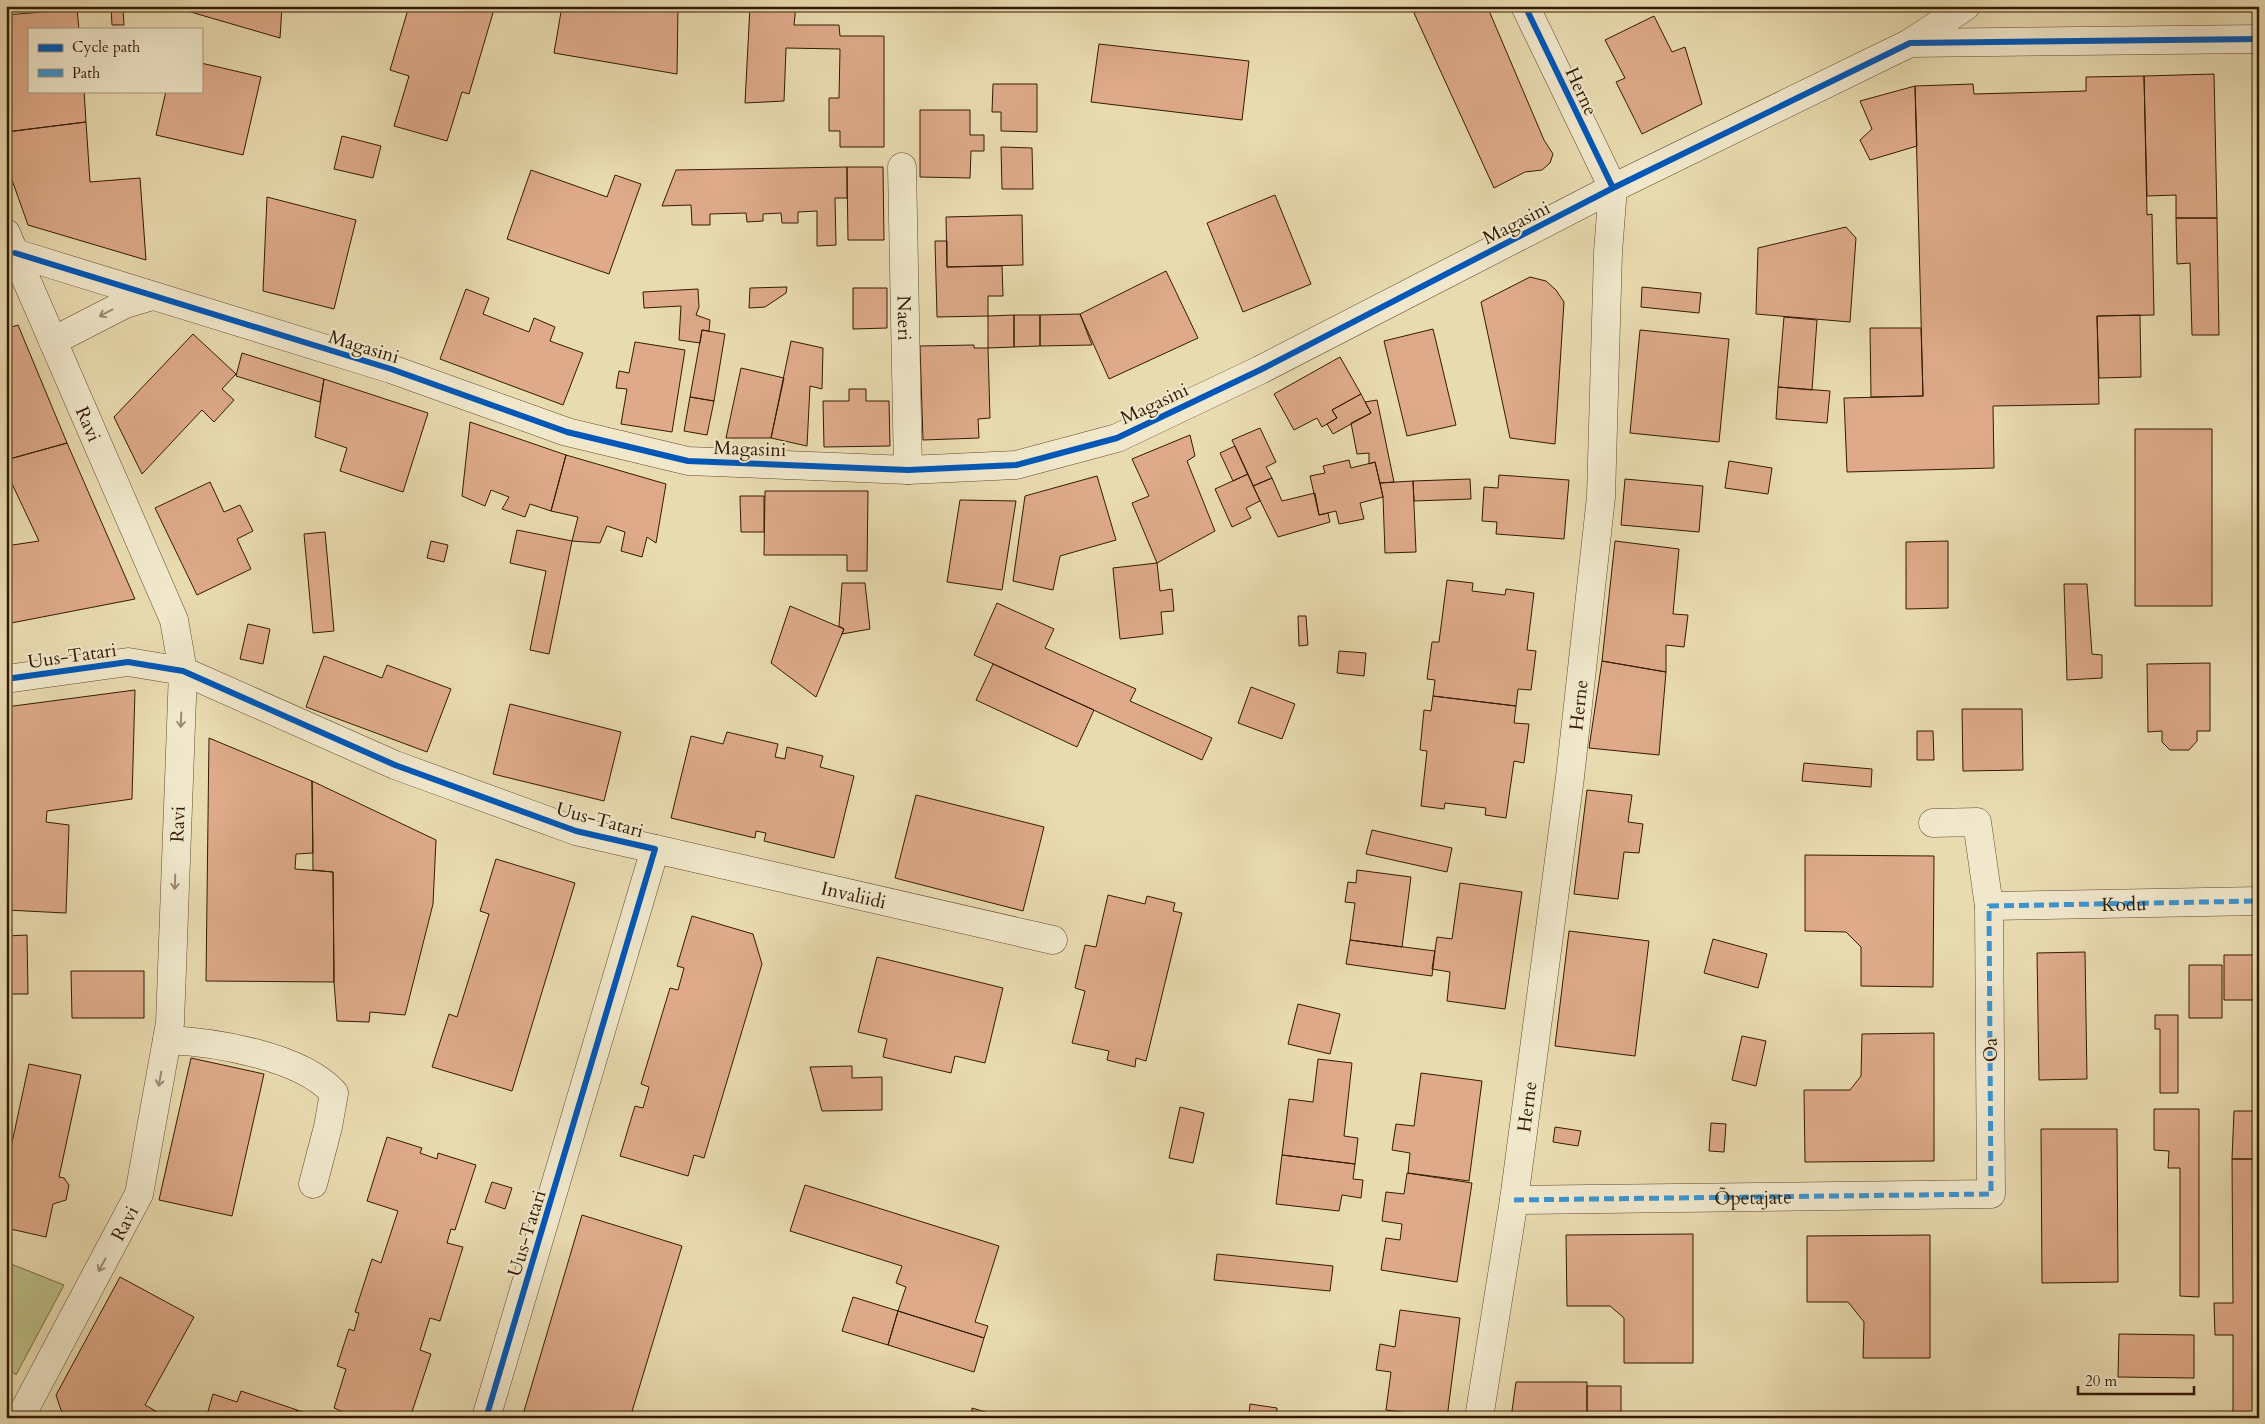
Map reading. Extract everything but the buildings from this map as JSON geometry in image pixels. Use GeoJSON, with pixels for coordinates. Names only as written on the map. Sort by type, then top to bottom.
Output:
{"type":"FeatureCollection","features":[{"type":"Feature","properties":{"kind":"street","name":"Herne"},"geometry":{"type":"LineString","coordinates":[[1480,1418],[1514,1200],[1570,777],[1602,497],[1608,252],[1613,188],[1525,6]]}},
{"type":"Feature","properties":{"kind":"street"},"geometry":{"type":"LineString","coordinates":[[1910,43],[1966,6]]}},
{"type":"Feature","properties":{"kind":"street","name":"Magasini"},"geometry":{"type":"LineString","coordinates":[[10,243],[152,296],[391,369],[567,432],[688,461],[908,470],[1016,465],[1116,438],[1260,370],[1613,188],[1910,43],[2259,39]]}},
{"type":"Feature","properties":{"kind":"street","name":"Naeri"},"geometry":{"type":"LineString","coordinates":[[902,166],[908,470]]}},
{"type":"Feature","properties":{"kind":"street","name":"Ravi"},"geometry":{"type":"LineString","coordinates":[[10,243],[174,620],[182,671],[170,1023],[139,1194],[20,1418]]}},
{"type":"Feature","properties":{"kind":"street"},"geometry":{"type":"LineString","coordinates":[[53,341],[125,304],[152,296]]}},
{"type":"Feature","properties":{"kind":"street","name":"Uus-Tatari"},"geometry":{"type":"LineString","coordinates":[[6,679],[128,662],[182,671],[395,765],[576,831],[655,849],[486,1418]]}},
{"type":"Feature","properties":{"kind":"street","name":"Oa"},"geometry":{"type":"LineString","coordinates":[[1933,823],[1977,822],[1989,906],[1991,1194]]}},
{"type":"Feature","properties":{"kind":"street","name":"Invaliidi"},"geometry":{"type":"LineString","coordinates":[[655,849],[1053,940]]}},
{"type":"Feature","properties":{"kind":"street","name":"Kodu"},"geometry":{"type":"LineString","coordinates":[[1989,906],[2259,901]]}},
{"type":"Feature","properties":{"kind":"street"},"geometry":{"type":"LineString","coordinates":[[167,1040],[183,1040],[266,1055],[305,1070],[323,1080],[334,1093],[328,1127],[313,1184]]}},
{"type":"Feature","properties":{"kind":"street","name":"Õpetajate"},"geometry":{"type":"LineString","coordinates":[[1514,1200],[1991,1194]]}},
{"type":"Feature","properties":{"kind":"green space"},"geometry":{"type":"Polygon","coordinates":[[[6,1262],[64,1285],[16,1375],[6,1366],[6,1262]]]}},
{"type":"Feature","properties":{"kind":"marked path"},"geometry":{"type":"LineString","coordinates":[[1514,1200],[1991,1194],[1989,906],[2259,901]]}},
{"type":"Feature","properties":{"kind":"cycle path"},"geometry":{"type":"LineString","coordinates":[[1525,6],[1613,188]]}},
{"type":"Feature","properties":{"kind":"cycle path"},"geometry":{"type":"LineString","coordinates":[[15,253],[391,369],[567,432],[688,461],[908,470],[1016,465],[1117,438],[1260,370],[1613,188],[1910,43],[2259,39]]}},
{"type":"Feature","properties":{"kind":"cycle path"},"geometry":{"type":"LineString","coordinates":[[6,679],[128,662],[183,671],[395,765],[576,831],[655,849],[486,1418]]}}]}
